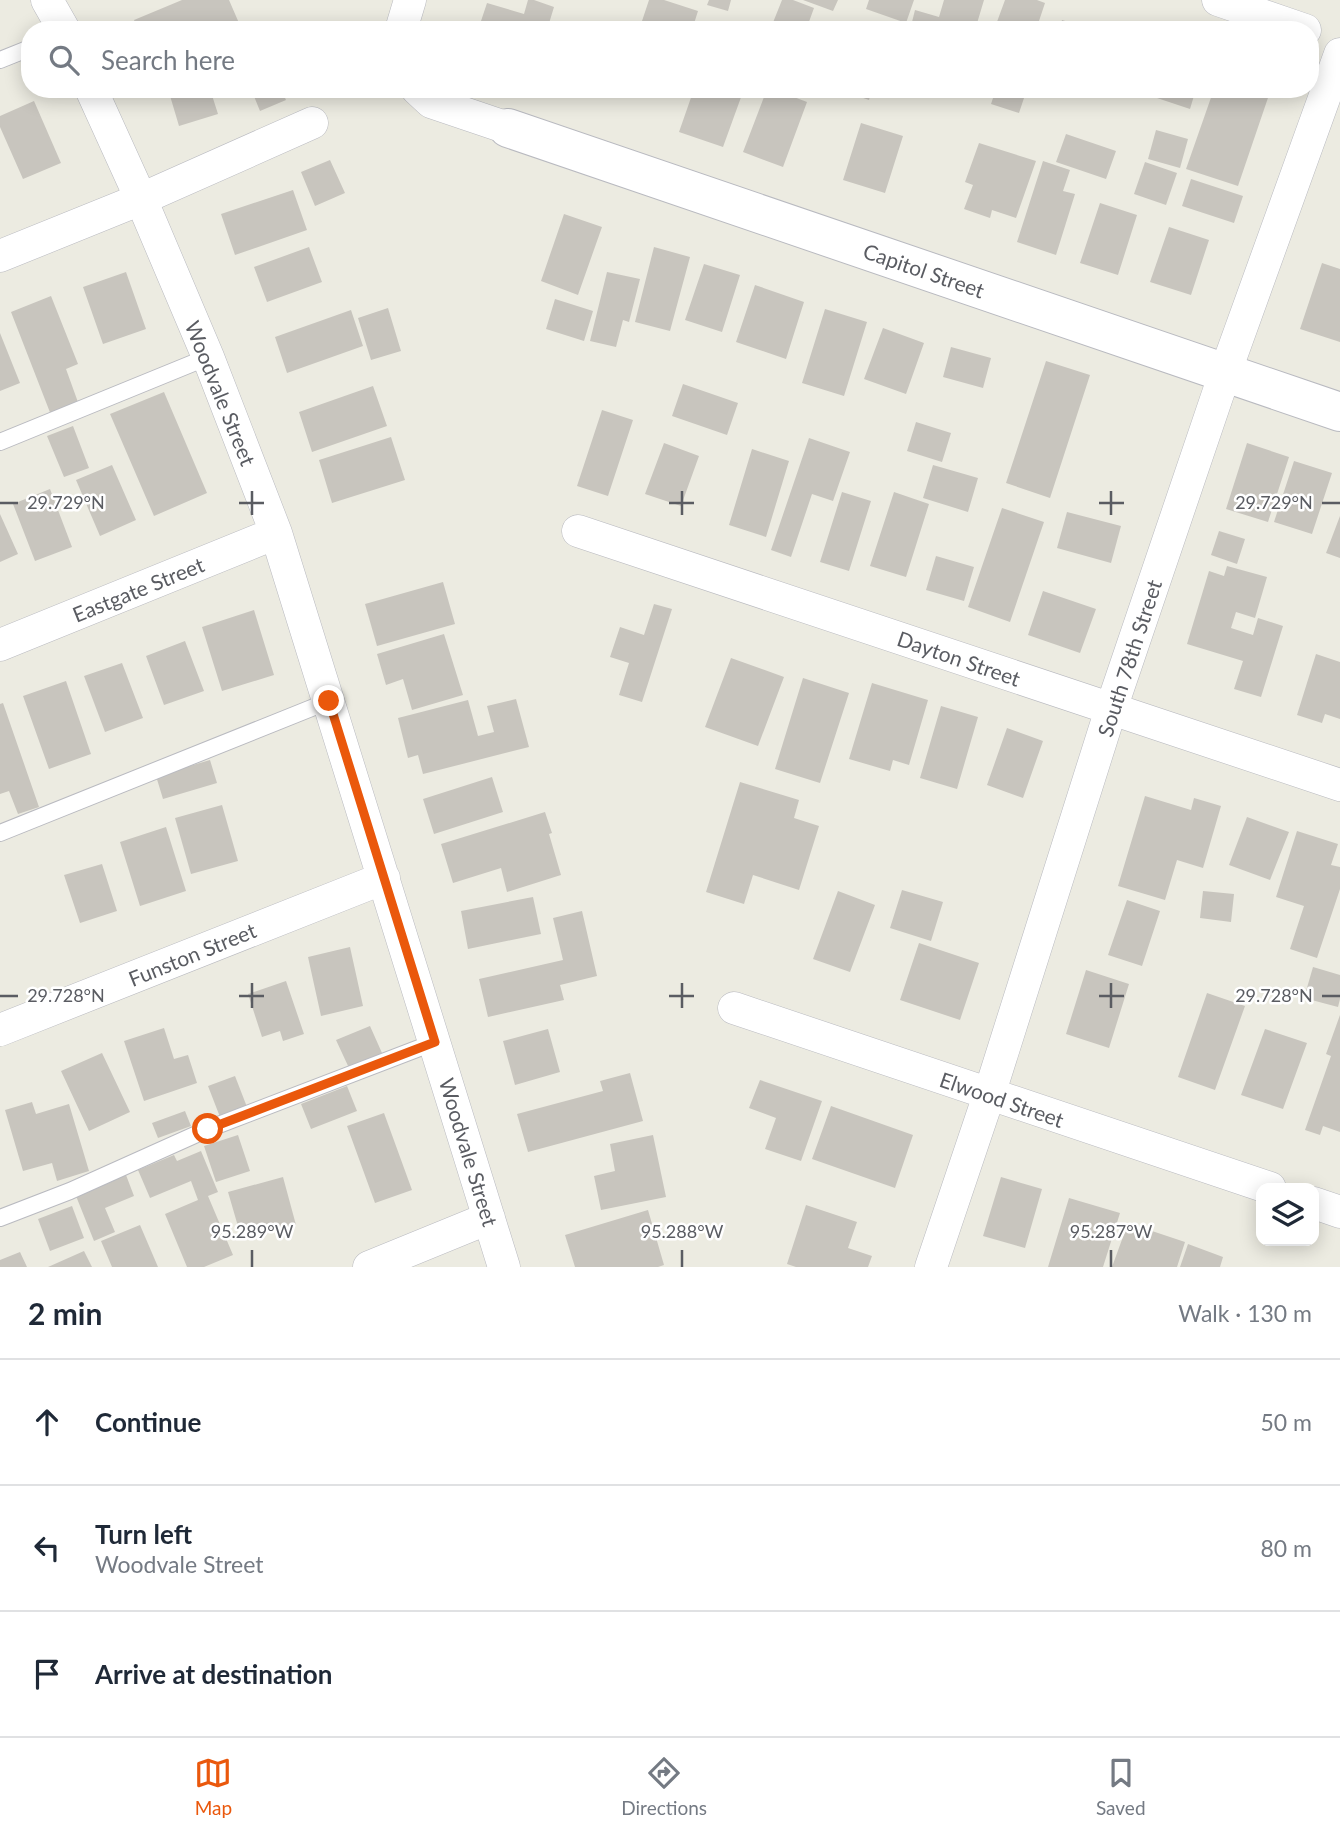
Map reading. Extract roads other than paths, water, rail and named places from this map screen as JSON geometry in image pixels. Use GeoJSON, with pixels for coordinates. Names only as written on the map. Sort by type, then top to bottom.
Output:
{"type":"FeatureCollection","features":[{"type":"Feature","properties":{"kind":"street"},"geometry":{"type":"LineString","coordinates":[[47,0],[59,21]]}},
{"type":"Feature","properties":{"kind":"street"},"geometry":{"type":"LineString","coordinates":[[404,21],[410,0]]}},
{"type":"Feature","properties":{"kind":"street"},"geometry":{"type":"LineString","coordinates":[[1218,0],[1279,21]]}},
{"type":"Feature","properties":{"kind":"street"},"geometry":{"type":"LineString","coordinates":[[1319,35],[1340,42]]}},
{"type":"Feature","properties":{"kind":"street","name":"South 78th Street"},"geometry":{"type":"LineString","coordinates":[[931,1267],[989,1095],[1111,709],[1225,373],[1340,54]]}},
{"type":"Feature","properties":{"kind":"street","name":"Woodvale Street"},"geometry":{"type":"LineString","coordinates":[[95,98],[208,357],[276,533],[504,1267]]}},
{"type":"Feature","properties":{"kind":"street"},"geometry":{"type":"LineString","coordinates":[[427,98],[431,102],[508,128]]}},
{"type":"Feature","properties":{"kind":"street"},"geometry":{"type":"LineString","coordinates":[[0,256],[141,199],[312,123]]}},
{"type":"Feature","properties":{"kind":"street","name":"Capitol Street"},"geometry":{"type":"LineString","coordinates":[[508,128],[1340,412]]}},
{"type":"Feature","properties":{"kind":"street","name":"Dayton Street"},"geometry":{"type":"LineString","coordinates":[[578,531],[1340,785]]}},
{"type":"Feature","properties":{"kind":"street","name":"Eastgate Street"},"geometry":{"type":"LineString","coordinates":[[0,645],[276,533]]}},
{"type":"Feature","properties":{"kind":"street","name":"Funston Street"},"geometry":{"type":"LineString","coordinates":[[0,1030],[384,878]]}},
{"type":"Feature","properties":{"kind":"street","name":"Elwood Street"},"geometry":{"type":"LineString","coordinates":[[734,1008],[1256,1183]]}},
{"type":"Feature","properties":{"kind":"street"},"geometry":{"type":"LineString","coordinates":[[1319,1205],[1340,1212]]}},
{"type":"Feature","properties":{"kind":"street"},"geometry":{"type":"LineString","coordinates":[[369,1267],[489,1218]]}},
{"type":"Feature","properties":{"kind":"lane"},"geometry":{"type":"LineString","coordinates":[[0,60],[21,52]]}},
{"type":"Feature","properties":{"kind":"lane"},"geometry":{"type":"LineString","coordinates":[[0,442],[208,357]]}},
{"type":"Feature","properties":{"kind":"lane"},"geometry":{"type":"LineString","coordinates":[[0,833],[329,701]]}},
{"type":"Feature","properties":{"kind":"lane"},"geometry":{"type":"LineString","coordinates":[[0,1218],[70,1191],[208,1129],[435,1042]]}}]}
